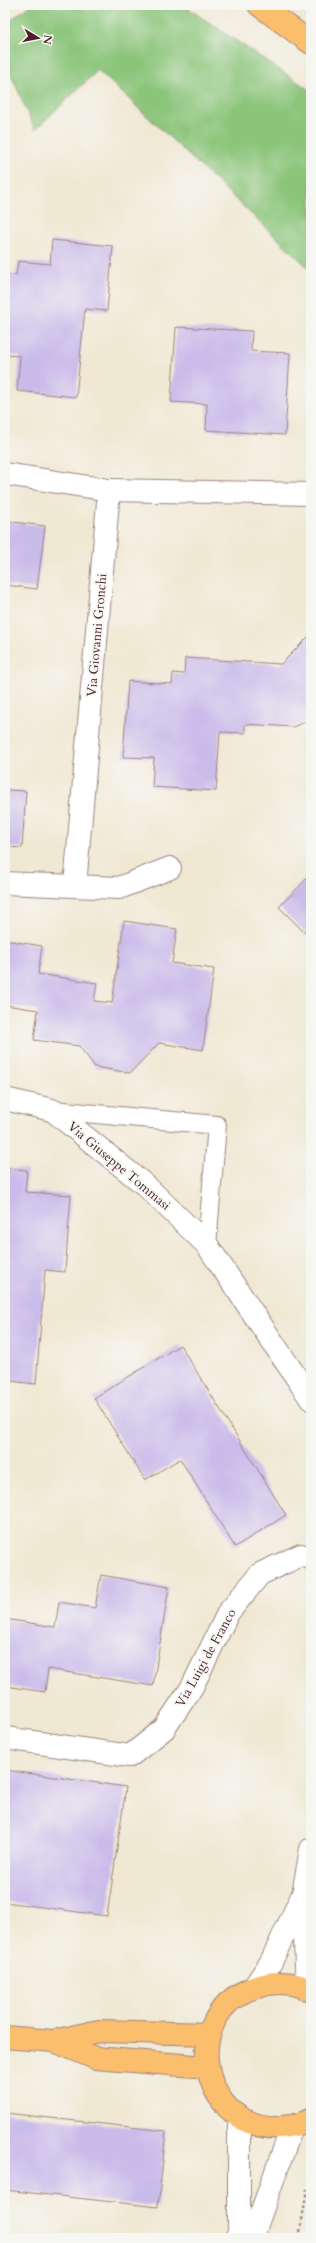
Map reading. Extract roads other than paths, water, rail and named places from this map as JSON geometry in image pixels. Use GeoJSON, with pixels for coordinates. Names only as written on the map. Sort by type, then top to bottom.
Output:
{"type":"FeatureCollection","features":[{"type":"Feature","properties":{"kind":"main road"},"geometry":{"type":"LineString","coordinates":[[258,5],[311,43]]}},
{"type":"Feature","properties":{"kind":"main road"},"geometry":{"type":"LineString","coordinates":[[302,2123],[274,2128],[256,2125],[240,2117],[224,2104],[213,2086],[207,2067],[206,2050],[209,2034],[219,2014],[234,1998],[254,1987],[271,1983],[284,1983],[309,1990]]}},
{"type":"Feature","properties":{"kind":"main road"},"geometry":{"type":"LineString","coordinates":[[54,2041],[99,2030],[209,2034]]}},
{"type":"Feature","properties":{"kind":"main road"},"geometry":{"type":"LineString","coordinates":[[5,2037],[54,2041],[95,2058],[207,2067]]}},
{"type":"Feature","properties":{"kind":"street"},"geometry":{"type":"LineString","coordinates":[[5,474],[110,490],[311,494]]}},
{"type":"Feature","properties":{"kind":"street","name":"Via Giovanni Gronchi"},"geometry":{"type":"LineString","coordinates":[[75,886],[110,490]]}},
{"type":"Feature","properties":{"kind":"street"},"geometry":{"type":"LineString","coordinates":[[5,882],[119,888],[170,868]]}},
{"type":"Feature","properties":{"kind":"street","name":"Via Giuseppe Tommasi"},"geometry":{"type":"LineString","coordinates":[[5,1099],[52,1110],[145,1185],[207,1245],[311,1399]]}},
{"type":"Feature","properties":{"kind":"street","name":"Via Luigi de Franco"},"geometry":{"type":"LineString","coordinates":[[5,1738],[130,1756],[164,1729],[192,1687],[228,1613],[260,1574],[308,1551]]}},
{"type":"Feature","properties":{"kind":"street"},"geometry":{"type":"LineString","coordinates":[[309,1990],[303,1894],[311,1849]]}},
{"type":"Feature","properties":{"kind":"street"},"geometry":{"type":"LineString","coordinates":[[254,1987],[271,1962],[303,1894]]}},
{"type":"Feature","properties":{"kind":"street"},"geometry":{"type":"LineString","coordinates":[[238,2238],[240,2117]]}},
{"type":"Feature","properties":{"kind":"street"},"geometry":{"type":"LineString","coordinates":[[252,2238],[302,2123]]}},
{"type":"Feature","properties":{"kind":"lane"},"geometry":{"type":"LineString","coordinates":[[52,1110],[217,1125],[207,1245]]}}]}
